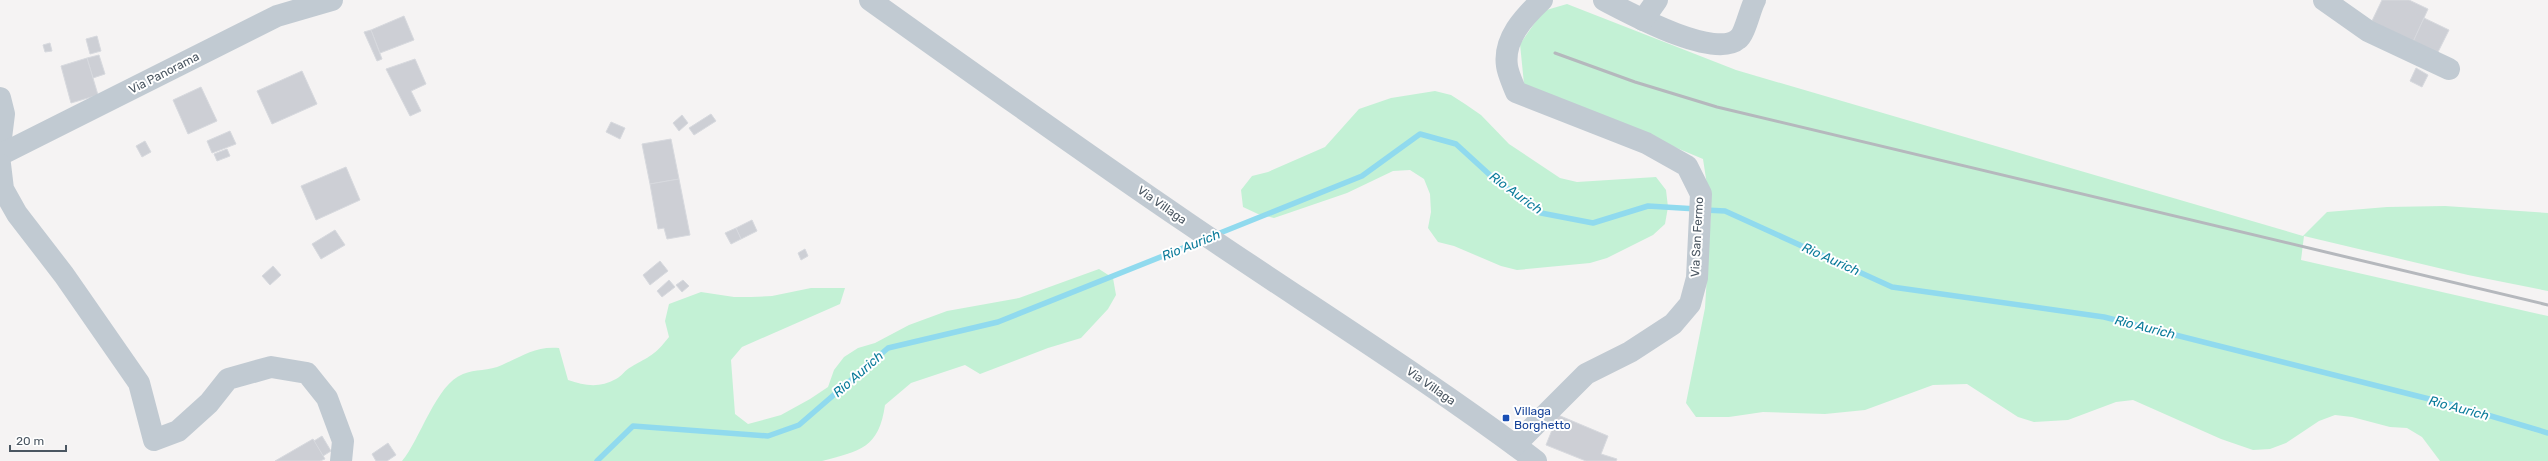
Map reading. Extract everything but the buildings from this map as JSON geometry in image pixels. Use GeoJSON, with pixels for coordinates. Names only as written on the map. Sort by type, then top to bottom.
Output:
{"type":"FeatureCollection","features":[{"type":"Feature","properties":{"kind":"street","name":"Via Panorama"},"geometry":{"type":"LineString","coordinates":[[0,155],[277,16],[332,0]]}},
{"type":"Feature","properties":{"kind":"street","name":"Via Villaga"},"geometry":{"type":"LineString","coordinates":[[870,0],[1024,110],[1188,223],[1326,313],[1536,461]]}},
{"type":"Feature","properties":{"kind":"street","name":"Via San Fermo"},"geometry":{"type":"LineString","coordinates":[[1515,445],[1586,374],[1630,352],[1673,324],[1690,304],[1697,278],[1701,194],[1687,166],[1646,143],[1516,92],[1507,66],[1507,46],[1530,11],[1542,0]]}},
{"type":"Feature","properties":{"kind":"street"},"geometry":{"type":"LineString","coordinates":[[1604,0],[1643,20],[1684,37],[1726,46],[1739,39],[1755,0]]}},
{"type":"Feature","properties":{"kind":"street"},"geometry":{"type":"LineString","coordinates":[[1643,20],[1657,0]]}},
{"type":"Feature","properties":{"kind":"street"},"geometry":{"type":"LineString","coordinates":[[2324,0],[2368,31],[2449,69]]}},
{"type":"Feature","properties":{"kind":"street"},"geometry":{"type":"LineString","coordinates":[[0,98],[4,114],[0,146]]}},
{"type":"Feature","properties":{"kind":"street"},"geometry":{"type":"LineString","coordinates":[[0,164],[3,189],[17,214],[64,275],[139,383],[154,440],[178,431],[209,403],[228,380],[271,367],[307,373],[328,398],[343,442],[341,461]]}},
{"type":"Feature","properties":{"kind":"green space"},"geometry":{"type":"Polygon","coordinates":[[[1567,4],[1736,70],[2303,236],[2327,212],[2387,207],[2445,206],[2548,213],[2548,291],[2468,275],[2304,236],[2301,260],[2548,316],[2548,461],[2440,461],[2422,437],[2407,428],[2390,427],[2352,417],[2335,415],[2319,421],[2286,443],[2270,449],[2253,450],[2221,439],[2133,400],[2116,402],[2068,420],[2034,422],[2018,417],[1967,384],[1933,385],[1865,410],[1825,414],[1763,412],[1729,417],[1696,417],[1686,403],[1705,308],[1711,211],[1703,159],[1524,84],[1520,44],[1543,11],[1567,4]]]}},
{"type":"Feature","properties":{"kind":"green space"},"geometry":{"type":"Polygon","coordinates":[[[1435,91],[1451,95],[1481,115],[1509,144],[1560,178],[1577,182],[1656,177],[1666,190],[1668,207],[1665,224],[1653,235],[1607,258],[1590,263],[1517,270],[1501,266],[1454,246],[1438,242],[1428,228],[1431,212],[1430,194],[1424,179],[1410,170],[1393,171],[1347,193],[1274,218],[1258,214],[1243,207],[1241,190],[1252,176],[1268,172],[1325,147],[1359,109],[1391,98],[1435,91]]]}},
{"type":"Feature","properties":{"kind":"green space"},"geometry":{"type":"Polygon","coordinates":[[[1099,269],[1113,278],[1116,295],[1108,309],[1081,338],[1048,348],[980,374],[965,365],[911,383],[885,405],[878,430],[866,445],[847,454],[822,461],[402,461],[409,452],[437,400],[453,380],[463,374],[497,367],[536,350],[559,348],[568,380],[586,385],[598,385],[610,382],[618,378],[629,368],[652,355],[669,337],[665,321],[669,304],[701,292],[734,297],[751,297],[772,296],[811,288],[845,288],[840,304],[742,347],[731,360],[735,414],[748,424],[781,415],[810,399],[828,387],[834,370],[844,357],[858,348],[875,343],[909,325],[947,311],[1019,298],[1099,269]]]}},
{"type":"Feature","properties":{"kind":"waterway","name":"Rio Aurich"},"geometry":{"type":"LineString","coordinates":[[1215,235],[1362,176],[1420,134],[1456,144],[1491,176],[1541,213],[1593,223],[1648,206],[1697,209]]}},
{"type":"Feature","properties":{"kind":"waterway","name":"Rio Aurich"},"geometry":{"type":"LineString","coordinates":[[1705,210],[1725,211],[1892,287],[2104,317],[2457,406],[2548,433]]}},
{"type":"Feature","properties":{"kind":"waterway","name":"Rio Aurich"},"geometry":{"type":"LineString","coordinates":[[597,461],[633,426],[768,436],[799,425],[888,348],[998,322],[1203,240]]}},
{"type":"Feature","properties":{"kind":"railway"},"geometry":{"type":"LineString","coordinates":[[1555,53],[1635,82],[1717,107],[2548,305]]}},
{"type":"Feature","properties":{"kind":"place","name":"Villaga Borghetto"},"geometry":{"type":"Point","coordinates":[1506,418]}}]}
